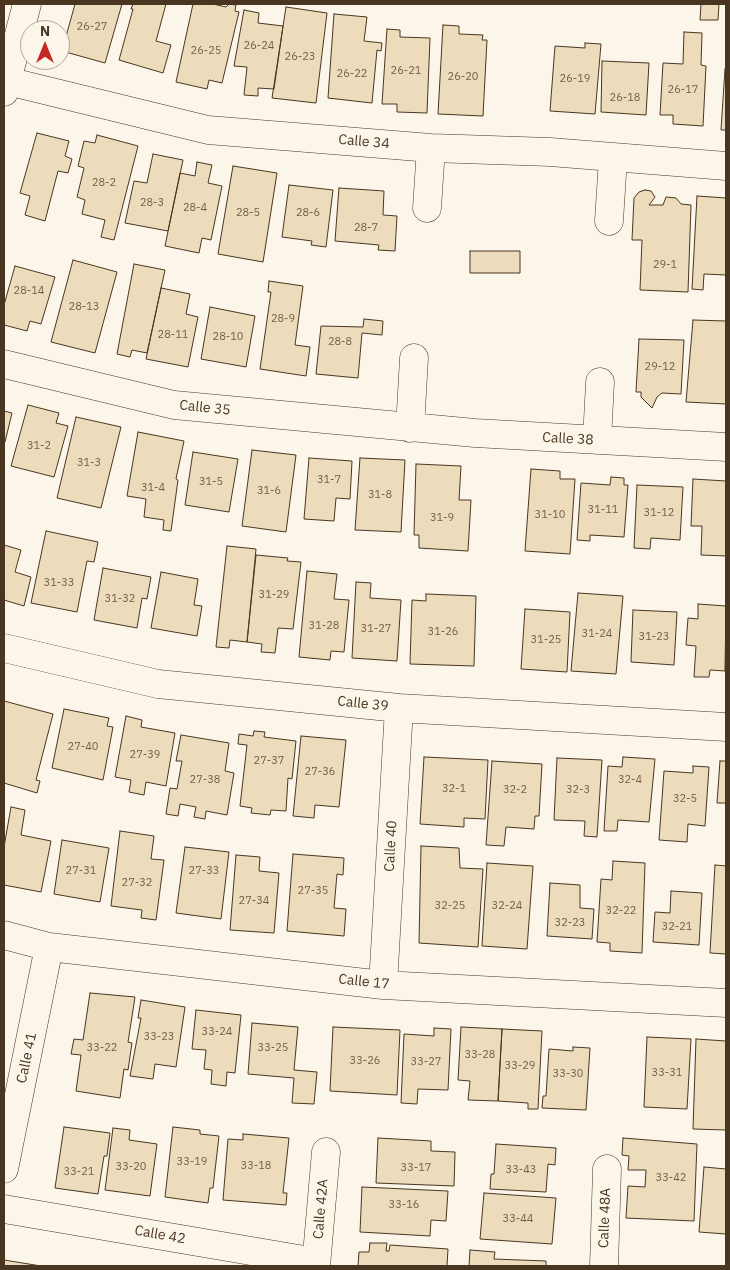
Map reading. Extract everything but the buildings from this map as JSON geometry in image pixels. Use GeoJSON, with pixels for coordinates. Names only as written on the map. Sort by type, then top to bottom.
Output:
{"type":"FeatureCollection","features":[{"type":"Feature","properties":{"kind":"street"},"geometry":{"type":"LineString","coordinates":[[5,86],[27,4]]}},
{"type":"Feature","properties":{"kind":"street","name":"Calle 34"},"geometry":{"type":"LineString","coordinates":[[5,86],[208,130],[431,148],[550,152],[726,166]]}},
{"type":"Feature","properties":{"kind":"street"},"geometry":{"type":"LineString","coordinates":[[427,208],[431,148]]}},
{"type":"Feature","properties":{"kind":"street"},"geometry":{"type":"LineString","coordinates":[[609,221],[613,158]]}},
{"type":"Feature","properties":{"kind":"street"},"geometry":{"type":"LineString","coordinates":[[410,428],[414,358]]}},
{"type":"Feature","properties":{"kind":"street","name":"Calle 35"},"geometry":{"type":"LineString","coordinates":[[4,364],[174,406],[410,428]]}},
{"type":"Feature","properties":{"kind":"street"},"geometry":{"type":"LineString","coordinates":[[597,440],[600,382]]}},
{"type":"Feature","properties":{"kind":"street","name":"Calle 38"},"geometry":{"type":"LineString","coordinates":[[410,428],[726,447]]}},
{"type":"Feature","properties":{"kind":"street","name":"Calle 39"},"geometry":{"type":"LineString","coordinates":[[4,648],[158,684],[399,708],[726,727]]}},
{"type":"Feature","properties":{"kind":"street","name":"Calle 40"},"geometry":{"type":"LineString","coordinates":[[382,985],[399,708]]}},
{"type":"Feature","properties":{"kind":"street","name":"Calle 17"},"geometry":{"type":"LineString","coordinates":[[4,935],[49,947],[382,985],[726,1003]]}},
{"type":"Feature","properties":{"kind":"street","name":"Calle 41"},"geometry":{"type":"LineString","coordinates":[[4,1169],[49,947]]}},
{"type":"Feature","properties":{"kind":"street","name":"Calle 42A"},"geometry":{"type":"LineString","coordinates":[[316,1264],[326,1152]]}},
{"type":"Feature","properties":{"kind":"street","name":"Calle 48A"},"geometry":{"type":"LineString","coordinates":[[604,1266],[607,1169]]}},
{"type":"Feature","properties":{"kind":"street","name":"Calle 42"},"geometry":{"type":"LineString","coordinates":[[4,1209],[316,1264]]}}]}
